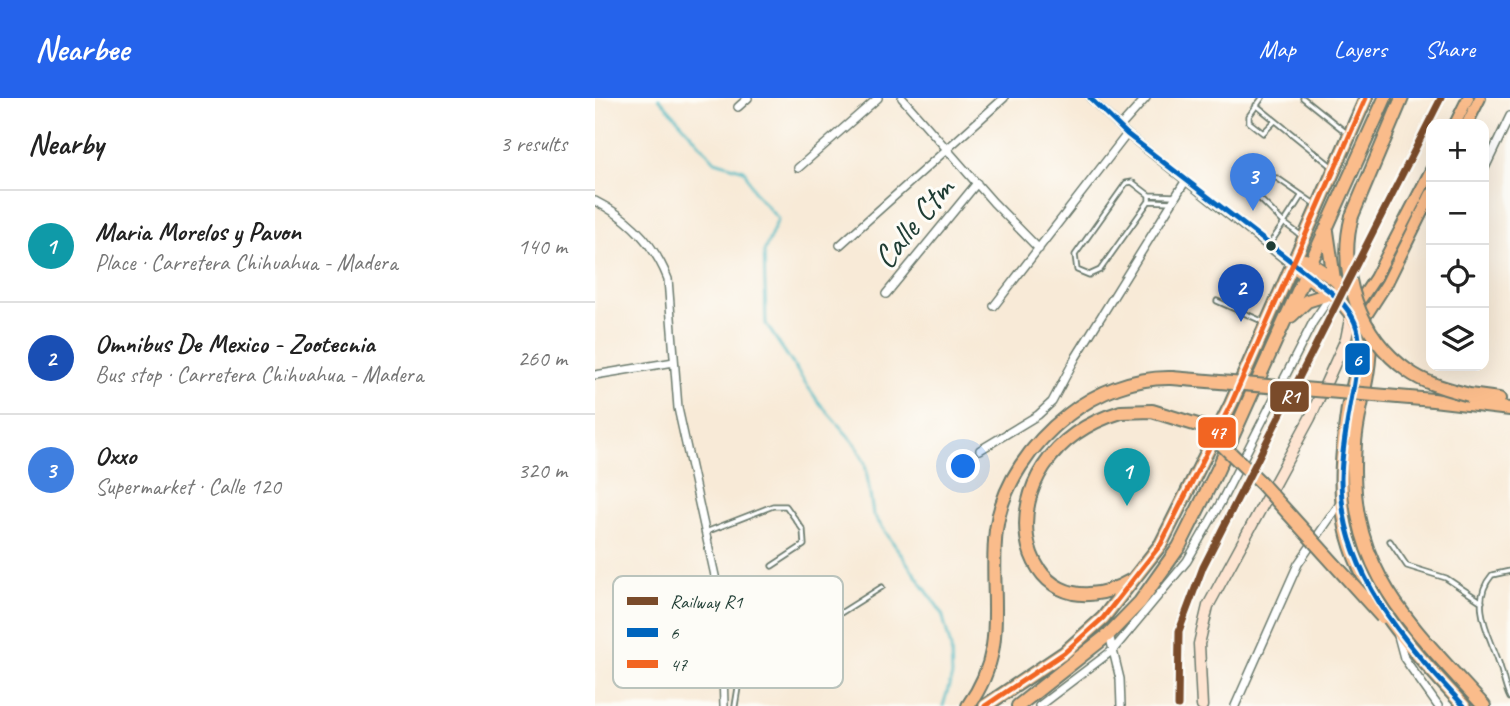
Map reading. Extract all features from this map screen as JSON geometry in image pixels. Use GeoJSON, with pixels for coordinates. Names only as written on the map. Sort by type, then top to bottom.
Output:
{"type":"FeatureCollection","features":[{"type":"Feature","properties":{"kind":"highway"},"geometry":{"type":"LineString","coordinates":[[985,706],[1064,653],[1103,618],[1161,544],[1180,509],[1295,261],[1366,98]]}},
{"type":"Feature","properties":{"kind":"highway"},"geometry":{"type":"LineString","coordinates":[[1018,706],[1109,634],[1140,602],[1184,539],[1385,98]]}},
{"type":"Feature","properties":{"kind":"highway"},"geometry":{"type":"LineString","coordinates":[[1402,98],[1352,216],[1346,243],[1348,277],[1364,322],[1386,350],[1409,372],[1431,383],[1469,395],[1510,400]]}},
{"type":"Feature","properties":{"kind":"highway"},"geometry":{"type":"LineString","coordinates":[[1312,223],[1327,229]]}},
{"type":"Feature","properties":{"kind":"highway"},"geometry":{"type":"LineString","coordinates":[[1327,229],[1334,279]]}},
{"type":"Feature","properties":{"kind":"highway"},"geometry":{"type":"LineString","coordinates":[[1295,261],[1362,322]]}},
{"type":"Feature","properties":{"kind":"highway"},"geometry":{"type":"LineString","coordinates":[[1308,270],[1334,279],[1359,302],[1370,355],[1357,425],[1353,486],[1362,536],[1392,601],[1484,706]]}},
{"type":"Feature","properties":{"kind":"highway"},"geometry":{"type":"LineString","coordinates":[[1283,324],[1307,301],[1332,293]]}},
{"type":"Feature","properties":{"kind":"highway"},"geometry":{"type":"LineString","coordinates":[[1362,322],[1343,456],[1342,500],[1355,556],[1395,629]]}},
{"type":"Feature","properties":{"kind":"highway"},"geometry":{"type":"LineString","coordinates":[[968,706],[980,689],[993,651],[997,617],[996,533],[1002,504],[1014,476],[1054,426],[1084,403],[1129,384],[1172,378],[1510,409]]}},
{"type":"Feature","properties":{"kind":"highway"},"geometry":{"type":"LineString","coordinates":[[1135,578],[1104,594],[1067,589],[1049,580],[1038,570],[1027,546],[1025,506],[1039,474],[1054,453],[1085,426],[1121,412],[1152,411],[1204,428],[1261,484],[1464,706]]}},
{"type":"Feature","properties":{"kind":"main road"},"geometry":{"type":"LineString","coordinates":[[1458,119],[1468,98]]}},
{"type":"Feature","properties":{"kind":"main road"},"geometry":{"type":"LineString","coordinates":[[1470,119],[1480,98]]}},
{"type":"Feature","properties":{"kind":"main road"},"geometry":{"type":"LineString","coordinates":[[1351,314],[1375,278],[1426,180]]}},
{"type":"Feature","properties":{"kind":"main road"},"geometry":{"type":"LineString","coordinates":[[1362,322],[1387,283],[1426,204]]}},
{"type":"Feature","properties":{"kind":"street"},"geometry":{"type":"LineString","coordinates":[[738,107],[748,98]]}},
{"type":"Feature","properties":{"kind":"street"},"geometry":{"type":"LineString","coordinates":[[798,168],[878,98]]}},
{"type":"Feature","properties":{"kind":"street"},"geometry":{"type":"LineString","coordinates":[[902,98],[1039,249]]}},
{"type":"Feature","properties":{"kind":"street","name":"Calle Ctm"},"geometry":{"type":"LineString","coordinates":[[840,245],[1004,98]]}},
{"type":"Feature","properties":{"kind":"street"},"geometry":{"type":"LineString","coordinates":[[1090,98],[1127,134],[1269,245],[1295,261]]}},
{"type":"Feature","properties":{"kind":"street"},"geometry":{"type":"LineString","coordinates":[[1120,127],[1146,98]]}},
{"type":"Feature","properties":{"kind":"street"},"geometry":{"type":"LineString","coordinates":[[1489,160],[1510,116]]}},
{"type":"Feature","properties":{"kind":"street"},"geometry":{"type":"LineString","coordinates":[[994,306],[1127,134]]}},
{"type":"Feature","properties":{"kind":"street"},"geometry":{"type":"LineString","coordinates":[[980,450],[1038,415],[1052,402],[1076,357],[1186,180]]}},
{"type":"Feature","properties":{"kind":"street","name":"Calle Ctm"},"geometry":{"type":"LineString","coordinates":[[886,294],[977,183]]}},
{"type":"Feature","properties":{"kind":"street"},"geometry":{"type":"LineString","coordinates":[[595,201],[627,220],[661,260],[672,303],[678,408],[715,576]]}},
{"type":"Feature","properties":{"kind":"street"},"geometry":{"type":"LineString","coordinates":[[1039,706],[1113,650],[1187,561],[1313,322],[1332,293]]}},
{"type":"Feature","properties":{"kind":"street"},"geometry":{"type":"LineString","coordinates":[[1202,706],[1199,644],[1208,606],[1310,418],[1346,340],[1351,314]]}},
{"type":"Feature","properties":{"kind":"street"},"geometry":{"type":"LineString","coordinates":[[1346,340],[1362,322]]}},
{"type":"Feature","properties":{"kind":"street"},"geometry":{"type":"LineString","coordinates":[[595,375],[674,362]]}},
{"type":"Feature","properties":{"kind":"street"},"geometry":{"type":"LineString","coordinates":[[1235,706],[1298,564],[1342,500]]}},
{"type":"Feature","properties":{"kind":"street"},"geometry":{"type":"LineString","coordinates":[[1395,629],[1404,658],[1438,706]]}},
{"type":"Feature","properties":{"kind":"street"},"geometry":{"type":"LineString","coordinates":[[1109,634],[1121,679],[1121,706]]}},
{"type":"Feature","properties":{"kind":"street"},"geometry":{"type":"LineString","coordinates":[[723,688],[724,706]]}},
{"type":"Feature","properties":{"kind":"lane"},"geometry":{"type":"LineString","coordinates":[[1262,98],[1249,120],[1260,132],[1264,132],[1275,121]]}},
{"type":"Feature","properties":{"kind":"lane"},"geometry":{"type":"LineString","coordinates":[[1303,98],[1349,135]]}},
{"type":"Feature","properties":{"kind":"lane"},"geometry":{"type":"LineString","coordinates":[[1256,106],[1336,170]]}},
{"type":"Feature","properties":{"kind":"lane"},"geometry":{"type":"LineString","coordinates":[[1305,239],[1259,200],[1258,191],[1269,178],[1275,177],[1319,207]]}},
{"type":"Feature","properties":{"kind":"lane"},"geometry":{"type":"LineString","coordinates":[[1149,195],[1149,201],[1100,270],[1084,275],[1077,270],[1075,255],[1126,183],[1132,182],[1149,195],[1174,199]]}},
{"type":"Feature","properties":{"kind":"lane"},"geometry":{"type":"LineString","coordinates":[[1269,245],[1301,195]]}},
{"type":"Feature","properties":{"kind":"lane"},"geometry":{"type":"LineString","coordinates":[[1149,201],[1174,199]]}},
{"type":"Feature","properties":{"kind":"lane"},"geometry":{"type":"LineString","coordinates":[[1217,301],[1266,323]]}},
{"type":"Feature","properties":{"kind":"lane"},"geometry":{"type":"LineString","coordinates":[[706,532],[773,506],[786,506],[803,530],[804,545],[772,566]]}},
{"type":"Feature","properties":{"kind":"lane"},"geometry":{"type":"LineString","coordinates":[[1390,541],[1407,566],[1445,578],[1482,602]]}},
{"type":"Feature","properties":{"kind":"lane"},"geometry":{"type":"LineString","coordinates":[[1510,570],[1492,575],[1482,602],[1486,634],[1497,657],[1510,698]]}},
{"type":"Feature","properties":{"kind":"lane"},"geometry":{"type":"LineString","coordinates":[[843,612],[882,587]]}},
{"type":"Feature","properties":{"kind":"lane"},"geometry":{"type":"LineString","coordinates":[[735,706],[738,688]]}},
{"type":"Feature","properties":{"kind":"waterway"},"geometry":{"type":"LineString","coordinates":[[659,98],[715,161],[744,170],[755,193],[778,219],[764,252],[766,324],[817,400],[856,445],[865,463],[873,514],[942,613],[951,648],[952,676],[943,706]]}},
{"type":"Feature","properties":{"kind":"rail line","name":"R1"},"geometry":{"type":"LineString","coordinates":[[1178,706],[1179,631],[1203,567],[1441,98]]}},
{"type":"Feature","properties":{"kind":"transit line","name":"6"},"geometry":{"type":"LineString","coordinates":[[1090,98],[1127,134],[1332,293],[1351,314],[1359,340],[1341,478],[1344,512],[1351,544],[1364,574],[1398,630],[1464,706]]}},
{"type":"Feature","properties":{"kind":"transit line","name":"47"},"geometry":{"type":"LineString","coordinates":[[985,706],[1064,653],[1103,618],[1161,544],[1231,404],[1366,98]]}},
{"type":"Feature","properties":{"kind":"place","name":"Oxxo"},"geometry":{"type":"Point","coordinates":[1253,211]}},
{"type":"Feature","properties":{"kind":"place","name":"Omnibus De Mexico - Zootecnia"},"geometry":{"type":"Point","coordinates":[1241,322]}},
{"type":"Feature","properties":{"kind":"place","name":"Maria Morelos y Pavon"},"geometry":{"type":"Point","coordinates":[1127,506]}}]}
